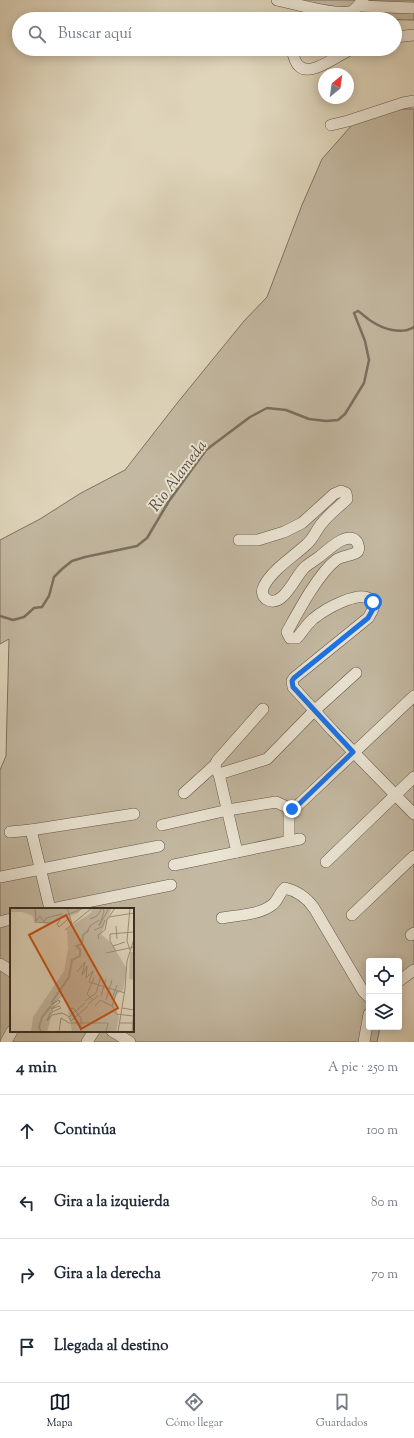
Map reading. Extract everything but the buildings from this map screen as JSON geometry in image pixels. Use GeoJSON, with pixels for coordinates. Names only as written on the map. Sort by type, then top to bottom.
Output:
{"type":"FeatureCollection","features":[{"type":"Feature","properties":{"kind":"street"},"geometry":{"type":"LineString","coordinates":[[277,0],[332,12]]}},
{"type":"Feature","properties":{"kind":"street"},"geometry":{"type":"LineString","coordinates":[[350,12],[354,11],[360,3],[414,8]]}},
{"type":"Feature","properties":{"kind":"street"},"geometry":{"type":"LineString","coordinates":[[402,36],[414,35]]}},
{"type":"Feature","properties":{"kind":"street"},"geometry":{"type":"LineString","coordinates":[[294,56],[297,65],[307,70],[321,66],[337,56]]}},
{"type":"Feature","properties":{"kind":"street"},"geometry":{"type":"LineString","coordinates":[[331,125],[414,101]]}},
{"type":"Feature","properties":{"kind":"street"},"geometry":{"type":"LineString","coordinates":[[239,540],[258,540],[284,532],[302,523],[334,494],[341,491],[346,494],[347,499],[322,522],[309,542],[271,576],[263,587],[262,593],[265,598],[271,602],[277,601],[286,593],[304,567],[336,543],[344,539],[355,540],[359,547],[358,551],[337,560],[323,574],[287,632],[290,638],[297,638],[312,619],[331,607],[352,598],[368,598],[373,602],[373,609],[368,618],[294,678],[292,681],[293,687],[353,752],[414,814]]}},
{"type":"Feature","properties":{"kind":"street"},"geometry":{"type":"LineString","coordinates":[[184,793],[217,769],[267,759],[314,711],[356,673]]}},
{"type":"Feature","properties":{"kind":"street"},"geometry":{"type":"LineString","coordinates":[[162,825],[228,810],[276,802],[289,808],[295,808],[414,696]]}},
{"type":"Feature","properties":{"kind":"street"},"geometry":{"type":"LineString","coordinates":[[237,852],[216,761],[262,709]]}},
{"type":"Feature","properties":{"kind":"street"},"geometry":{"type":"LineString","coordinates":[[326,862],[414,776]]}},
{"type":"Feature","properties":{"kind":"street"},"geometry":{"type":"LineString","coordinates":[[174,865],[294,840],[289,808]]}},
{"type":"Feature","properties":{"kind":"street"},"geometry":{"type":"LineString","coordinates":[[10,832],[134,814]]}},
{"type":"Feature","properties":{"kind":"street"},"geometry":{"type":"LineString","coordinates":[[31,830],[51,908]]}},
{"type":"Feature","properties":{"kind":"street"},"geometry":{"type":"LineString","coordinates":[[0,877],[159,846]]}},
{"type":"Feature","properties":{"kind":"street"},"geometry":{"type":"LineString","coordinates":[[352,915],[414,856]]}},
{"type":"Feature","properties":{"kind":"street"},"geometry":{"type":"LineString","coordinates":[[56,908],[171,884]]}},
{"type":"Feature","properties":{"kind":"street"},"geometry":{"type":"LineString","coordinates":[[222,918],[261,911],[272,906],[282,890],[285,888],[294,891],[308,901],[314,908],[367,994]]}},
{"type":"Feature","properties":{"kind":"street"},"geometry":{"type":"LineString","coordinates":[[0,922],[10,919]]}},
{"type":"Feature","properties":{"kind":"street"},"geometry":{"type":"LineString","coordinates":[[0,964],[10,970]]}},
{"type":"Feature","properties":{"kind":"street"},"geometry":{"type":"LineString","coordinates":[[402,979],[414,970]]}},
{"type":"Feature","properties":{"kind":"street"},"geometry":{"type":"LineString","coordinates":[[364,1042],[366,1030]]}},
{"type":"Feature","properties":{"kind":"street"},"geometry":{"type":"LineString","coordinates":[[6,1042],[11,1032]]}},
{"type":"Feature","properties":{"kind":"street"},"geometry":{"type":"LineString","coordinates":[[87,1042],[93,1032]]}},
{"type":"Feature","properties":{"kind":"street"},"geometry":{"type":"LineString","coordinates":[[114,1032],[130,1042]]}},
{"type":"Feature","properties":{"kind":"shaded area"},"geometry":{"type":"Polygon","coordinates":[[[279,0],[414,0],[414,20],[402,20],[402,12],[328,12],[279,0]]]}},
{"type":"Feature","properties":{"kind":"shaded area"},"geometry":{"type":"Polygon","coordinates":[[[387,109],[414,109],[414,968],[402,984],[402,958],[366,958],[366,1030],[379,1030],[377,1042],[0,1042],[0,770],[6,756],[9,639],[0,644],[0,540],[40,519],[81,493],[125,470],[244,321],[267,297],[302,205],[322,159],[352,125],[387,109]]]}},
{"type":"Feature","properties":{"kind":"waterway","name":"Rio Alameda"},"geometry":{"type":"LineString","coordinates":[[0,616],[13,620],[24,617],[34,608],[42,607],[49,596],[54,577],[72,561],[137,546],[147,538],[169,501],[206,450],[250,417],[267,408],[286,410],[309,419],[326,421],[338,420],[345,414],[364,383],[369,360],[365,341],[354,313],[358,311],[369,320],[386,329],[403,331],[414,327]]}},
{"type":"Feature","properties":{"kind":"route"},"geometry":{"type":"LineString","coordinates":[[292,809],[295,808],[353,752],[293,687],[292,681],[311,663],[368,618],[373,609],[373,602]]}}]}
